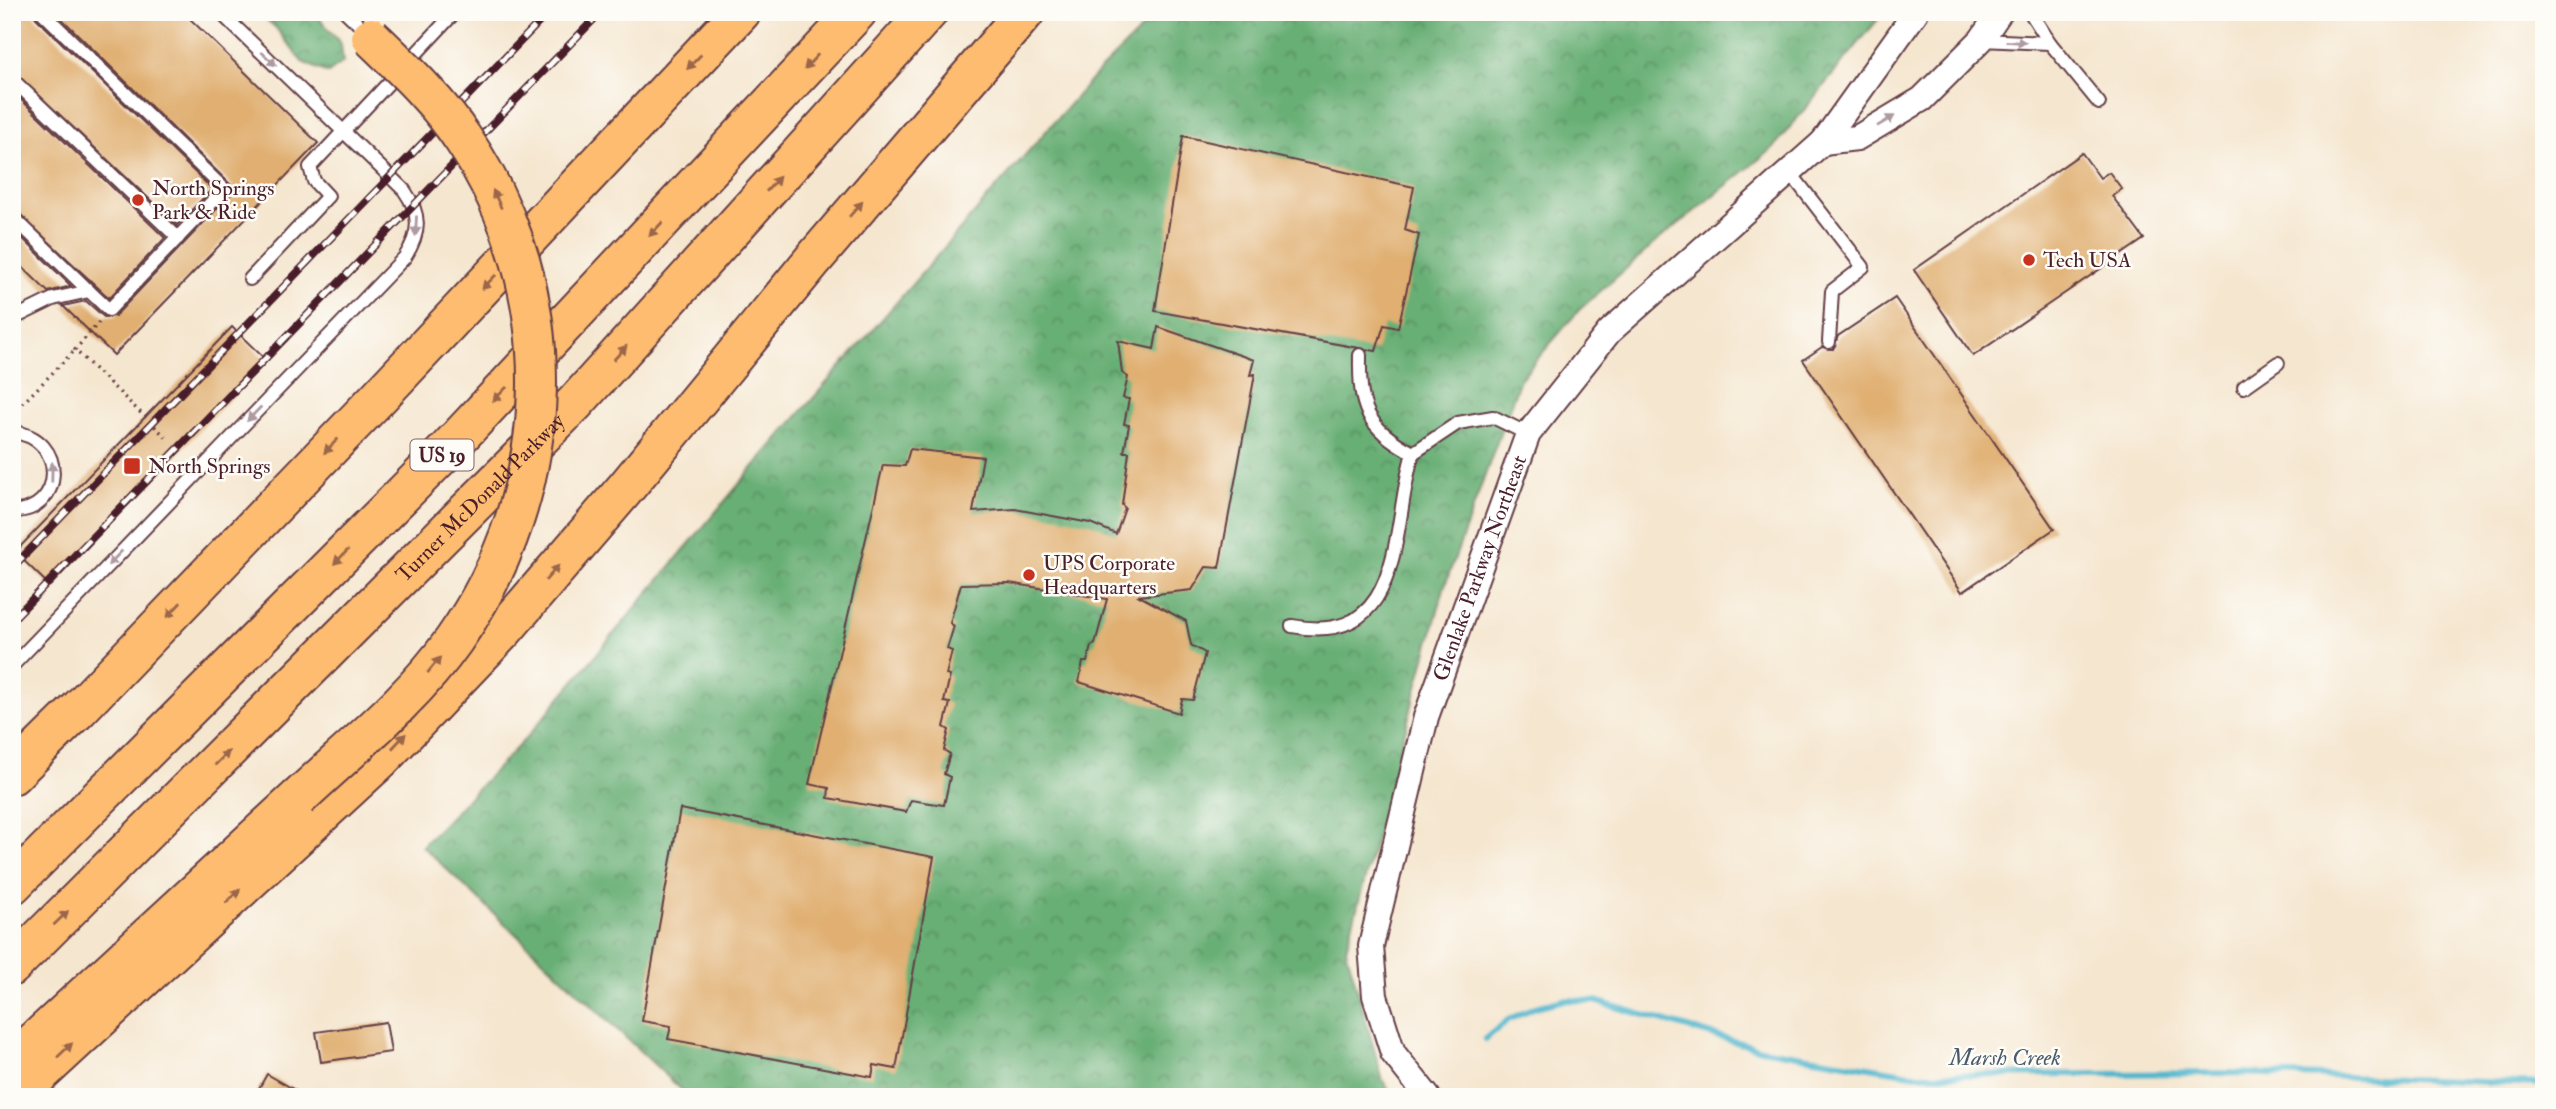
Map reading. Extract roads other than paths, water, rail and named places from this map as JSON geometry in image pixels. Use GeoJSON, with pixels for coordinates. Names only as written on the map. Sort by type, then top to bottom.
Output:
{"type":"FeatureCollection","features":[{"type":"Feature","properties":{"kind":"highway"},"geometry":{"type":"LineString","coordinates":[[12,775],[79,709],[385,390],[741,12]]}},
{"type":"Feature","properties":{"kind":"highway","name":"US 19"},"geometry":{"type":"LineString","coordinates":[[12,885],[454,442],[858,12]]}},
{"type":"Feature","properties":{"kind":"highway","name":"Turner McDonald Parkway"},"geometry":{"type":"LineString","coordinates":[[12,966],[575,403],[928,12]]}},
{"type":"Feature","properties":{"kind":"highway"},"geometry":{"type":"LineString","coordinates":[[15,1097],[381,759],[492,642],[1025,12]]}},
{"type":"Feature","properties":{"kind":"highway"},"geometry":{"type":"LineString","coordinates":[[12,1062],[397,706],[425,675],[452,643],[496,571],[524,492],[535,428],[537,378],[536,340],[520,257],[485,174],[463,138],[436,103],[359,25]]}},
{"type":"Feature","properties":{"kind":"street","name":"Glenlake Parkway Northeast"},"geometry":{"type":"LineString","coordinates":[[1428,1097],[1393,1052],[1375,996],[1371,946],[1426,717],[1528,435],[1609,332],[1823,142],[1916,12]]}},
{"type":"Feature","properties":{"kind":"street"},"geometry":{"type":"LineString","coordinates":[[1823,142],[1857,138],[1922,99],[1981,40],[2000,12]]}},
{"type":"Feature","properties":{"kind":"lane"},"geometry":{"type":"LineString","coordinates":[[12,216],[109,310],[225,189],[42,12]]}},
{"type":"Feature","properties":{"kind":"lane"},"geometry":{"type":"LineString","coordinates":[[12,666],[405,257],[415,243],[419,224],[415,206],[345,130],[220,12]]}},
{"type":"Feature","properties":{"kind":"lane"},"geometry":{"type":"LineString","coordinates":[[250,279],[328,196],[314,181],[310,167],[455,12]]}},
{"type":"Feature","properties":{"kind":"lane"},"geometry":{"type":"LineString","coordinates":[[2030,12],[2050,43],[2099,103]]}},
{"type":"Feature","properties":{"kind":"lane"},"geometry":{"type":"LineString","coordinates":[[1981,40],[2050,43]]}},
{"type":"Feature","properties":{"kind":"lane"},"geometry":{"type":"LineString","coordinates":[[12,79],[178,238]]}},
{"type":"Feature","properties":{"kind":"lane"},"geometry":{"type":"LineString","coordinates":[[1789,171],[1863,267],[1832,291],[1829,342]]}},
{"type":"Feature","properties":{"kind":"lane"},"geometry":{"type":"LineString","coordinates":[[13,318],[53,299],[89,291]]}},
{"type":"Feature","properties":{"kind":"lane"},"geometry":{"type":"LineString","coordinates":[[1360,355],[1359,386],[1368,415],[1385,438],[1413,453]]}},
{"type":"Feature","properties":{"kind":"lane"},"geometry":{"type":"LineString","coordinates":[[2244,387],[2278,363]]}},
{"type":"Feature","properties":{"kind":"lane"},"geometry":{"type":"LineString","coordinates":[[1292,625],[1308,629],[1336,627],[1356,618],[1375,603],[1387,581],[1413,453],[1458,423],[1493,417],[1528,435]]}},
{"type":"Feature","properties":{"kind":"lane"},"geometry":{"type":"LineString","coordinates":[[12,432],[37,439],[47,449],[54,473],[44,498],[32,508],[12,511]]}},
{"type":"Feature","properties":{"kind":"waterway","name":"Marsh Creek"},"geometry":{"type":"LineString","coordinates":[[1485,1039],[1508,1020],[1535,1007],[1564,1000],[1595,1001],[1761,1049],[1917,1075],[2238,1073],[2544,1084]]}},
{"type":"Feature","properties":{"kind":"railway"},"geometry":{"type":"LineString","coordinates":[[12,568],[549,12]]}},
{"type":"Feature","properties":{"kind":"railway"},"geometry":{"type":"LineString","coordinates":[[12,620],[601,12]]}},
{"type":"Feature","properties":{"kind":"place","name":"North Springs Park & Ride"},"geometry":{"type":"Point","coordinates":[138,200]}},
{"type":"Feature","properties":{"kind":"place","name":"Tech USA"},"geometry":{"type":"Point","coordinates":[2029,260]}},
{"type":"Feature","properties":{"kind":"place","name":"North Springs"},"geometry":{"type":"Point","coordinates":[132,466]}},
{"type":"Feature","properties":{"kind":"place","name":"UPS Corporate Headquarters"},"geometry":{"type":"Point","coordinates":[1029,575]}}]}
